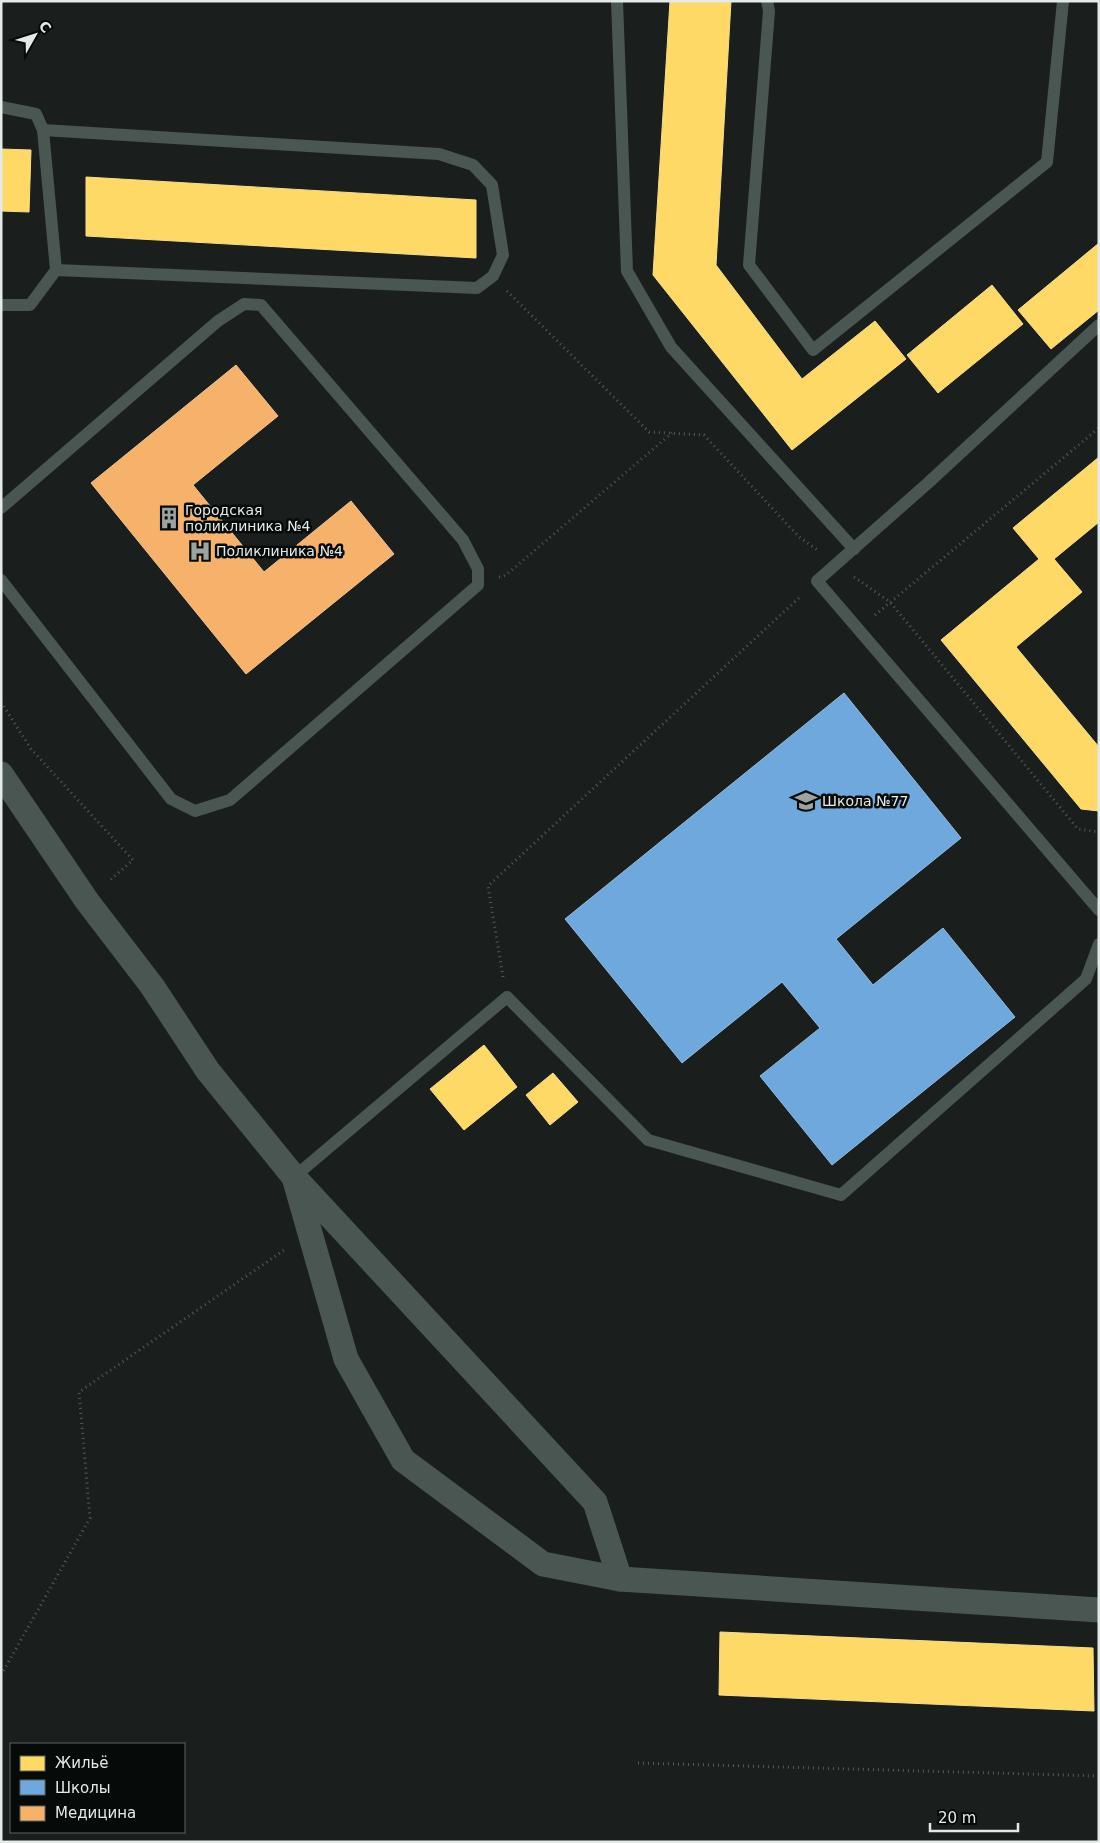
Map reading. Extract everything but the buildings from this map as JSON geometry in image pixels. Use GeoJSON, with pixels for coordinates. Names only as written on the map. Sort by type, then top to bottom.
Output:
{"type":"FeatureCollection","features":[{"type":"Feature","properties":{"kind":"street"},"geometry":{"type":"LineString","coordinates":[[1,774],[87,901],[152,986],[208,1071],[294,1177],[595,1502],[620,1580]]}},
{"type":"Feature","properties":{"kind":"street"},"geometry":{"type":"LineString","coordinates":[[294,1177],[346,1359],[403,1460],[543,1564],[620,1580],[1099,1610]]}},
{"type":"Feature","properties":{"kind":"lane"},"geometry":{"type":"LineString","coordinates":[[616,1],[627,271],[671,347],[854,549]]}},
{"type":"Feature","properties":{"kind":"lane"},"geometry":{"type":"LineString","coordinates":[[767,1],[769,11],[749,265],[813,350],[1047,162],[1063,1]]}},
{"type":"Feature","properties":{"kind":"lane"},"geometry":{"type":"LineString","coordinates":[[1,108],[36,114],[43,130],[56,270],[30,305],[1,306]]}},
{"type":"Feature","properties":{"kind":"lane"},"geometry":{"type":"LineString","coordinates":[[43,130],[439,154],[473,165],[492,185],[503,255],[492,276],[477,288],[56,270]]}},
{"type":"Feature","properties":{"kind":"lane"},"geometry":{"type":"LineString","coordinates":[[1,508],[218,321],[244,304],[262,305],[463,540],[478,569],[478,585],[230,800],[195,812],[172,799],[1,580]]}},
{"type":"Feature","properties":{"kind":"lane"},"geometry":{"type":"LineString","coordinates":[[1099,325],[928,483],[817,581],[1099,910]]}},
{"type":"Feature","properties":{"kind":"lane"},"geometry":{"type":"LineString","coordinates":[[294,1177],[507,997],[648,1140],[841,1194],[1086,979],[1099,944]]}},
{"type":"Feature","properties":{"kind":"path"},"geometry":{"type":"LineString","coordinates":[[492,276],[649,432],[704,435],[799,537],[890,602],[1078,829],[1099,832]]}},
{"type":"Feature","properties":{"kind":"path"},"geometry":{"type":"LineString","coordinates":[[858,629],[1099,428]]}},
{"type":"Feature","properties":{"kind":"path"},"geometry":{"type":"LineString","coordinates":[[478,585],[506,575],[672,433]]}},
{"type":"Feature","properties":{"kind":"path"},"geometry":{"type":"LineString","coordinates":[[507,997],[488,886],[817,581]]}},
{"type":"Feature","properties":{"kind":"path"},"geometry":{"type":"LineString","coordinates":[[1,702],[31,749],[133,860],[87,901]]}},
{"type":"Feature","properties":{"kind":"path"},"geometry":{"type":"LineString","coordinates":[[1,1675],[90,1518],[79,1392],[310,1233]]}},
{"type":"Feature","properties":{"kind":"path"},"geometry":{"type":"LineString","coordinates":[[638,1763],[1099,1776]]}},
{"type":"Feature","properties":{"kind":"place","name":"Городская поликлиника №4"},"geometry":{"type":"Point","coordinates":[169,518]}},
{"type":"Feature","properties":{"kind":"place","name":"Поликлиника №4"},"geometry":{"type":"Point","coordinates":[200,551]}},
{"type":"Feature","properties":{"kind":"place","name":"Школа №77"},"geometry":{"type":"Point","coordinates":[806,801]}}]}
